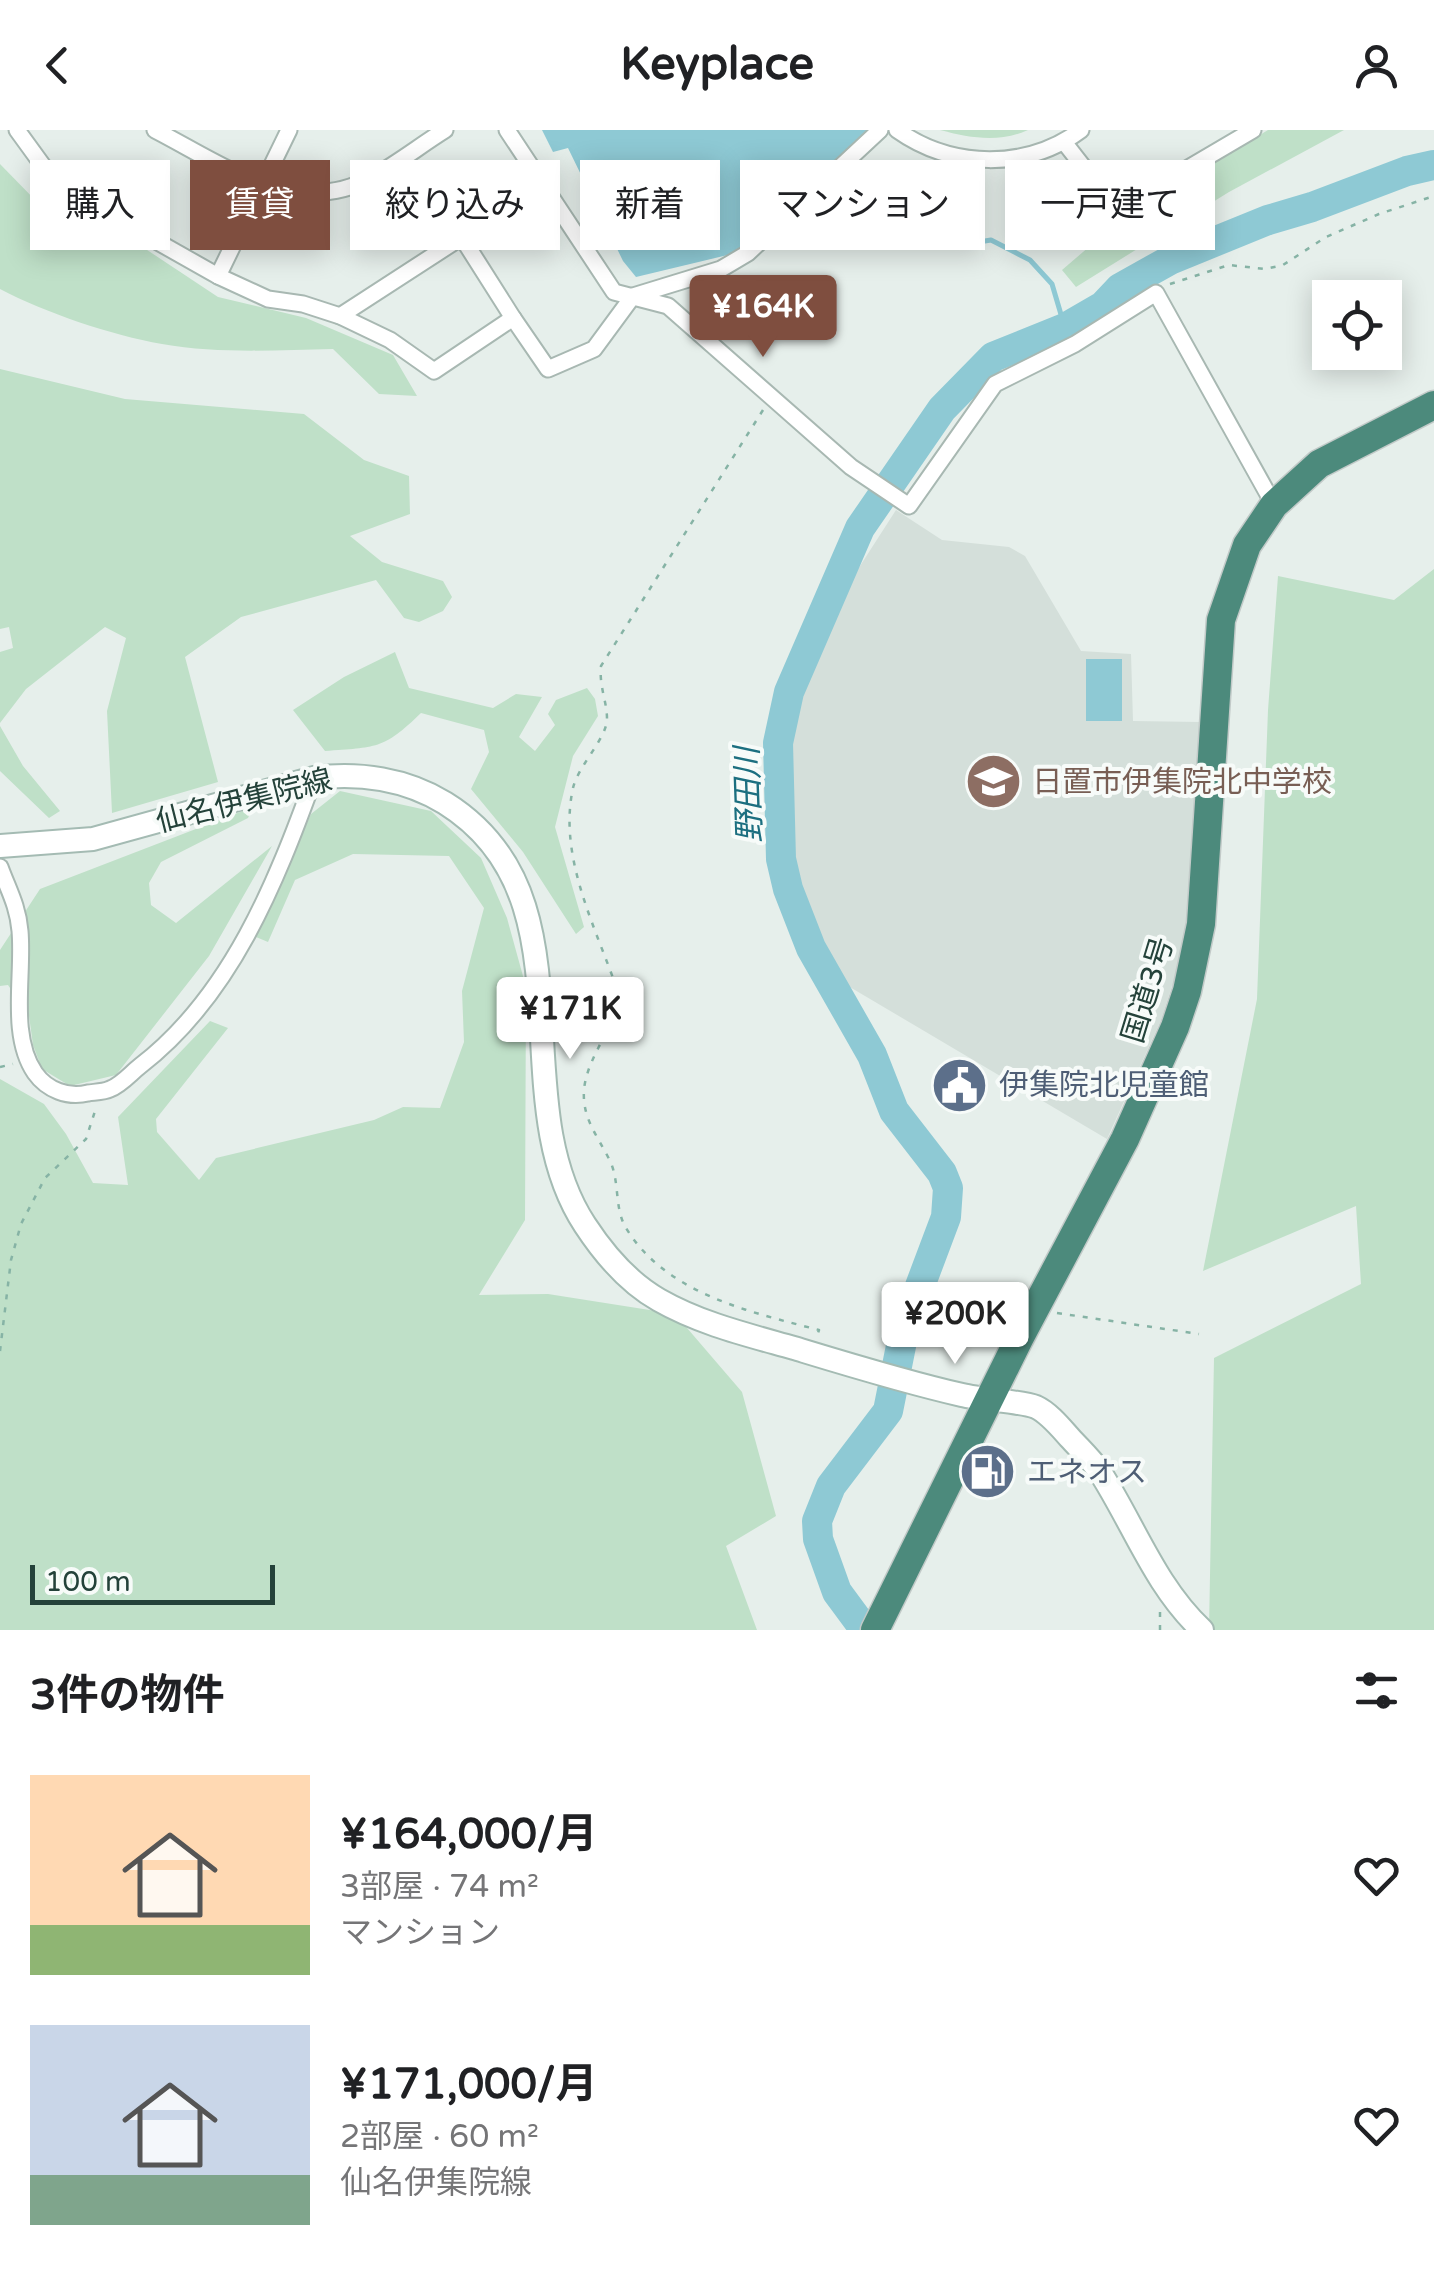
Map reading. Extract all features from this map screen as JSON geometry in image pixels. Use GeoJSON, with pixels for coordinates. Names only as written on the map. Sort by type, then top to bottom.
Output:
{"type":"FeatureCollection","features":[{"type":"Feature","properties":{"kind":"highway","name":"国道3号"},"geometry":{"type":"LineString","coordinates":[[875,1630],[1143,1101],[1187,990],[1201,924],[1221,620],[1248,545],[1274,505],[1329,457],[1434,405]]}},
{"type":"Feature","properties":{"kind":"main road","name":"仙名伊集院線"},"geometry":{"type":"LineString","coordinates":[[0,846],[93,839],[314,778],[364,776],[414,788],[453,808],[483,834],[506,863],[526,912],[535,950],[552,1143],[559,1173],[586,1227],[619,1268],[657,1299],[713,1324],[911,1384],[988,1402],[1036,1408],[1057,1424],[1098,1469],[1160,1580],[1202,1630]]}},
{"type":"Feature","properties":{"kind":"street"},"geometry":{"type":"LineString","coordinates":[[17,130],[57,185],[218,276],[268,299],[303,304],[340,316],[390,340],[434,371],[512,318]]}},
{"type":"Feature","properties":{"kind":"street"},"geometry":{"type":"LineString","coordinates":[[154,130],[213,160]]}},
{"type":"Feature","properties":{"kind":"street"},"geometry":{"type":"LineString","coordinates":[[275,160],[289,130]]}},
{"type":"Feature","properties":{"kind":"street"},"geometry":{"type":"LineString","coordinates":[[330,189],[346,188],[370,178],[445,130]]}},
{"type":"Feature","properties":{"kind":"street"},"geometry":{"type":"LineString","coordinates":[[508,130],[527,160]]}},
{"type":"Feature","properties":{"kind":"street"},"geometry":{"type":"LineString","coordinates":[[470,250],[548,369],[594,349],[632,296],[722,270],[748,253],[880,130]]}},
{"type":"Feature","properties":{"kind":"street"},"geometry":{"type":"LineString","coordinates":[[897,130],[952,156],[979,160],[1037,154],[1081,130]]}},
{"type":"Feature","properties":{"kind":"street"},"geometry":{"type":"LineString","coordinates":[[1064,142],[1117,210],[1253,130]]}},
{"type":"Feature","properties":{"kind":"street"},"geometry":{"type":"LineString","coordinates":[[560,212],[614,292],[668,306],[868,478],[909,506],[995,384],[1074,344],[1155,293],[1274,505]]}},
{"type":"Feature","properties":{"kind":"street"},"geometry":{"type":"LineString","coordinates":[[218,276],[231,250]]}},
{"type":"Feature","properties":{"kind":"street"},"geometry":{"type":"LineString","coordinates":[[340,316],[440,250]]}},
{"type":"Feature","properties":{"kind":"street"},"geometry":{"type":"LineString","coordinates":[[0,866],[16,901],[22,1031],[29,1061],[37,1076],[54,1090],[75,1096],[110,1089],[173,1040],[213,990],[254,922],[314,778]]}},
{"type":"Feature","properties":{"kind":"path"},"geometry":{"type":"LineString","coordinates":[[1155,293],[1177,280],[1229,265],[1265,269],[1283,265],[1326,237],[1434,196]]}},
{"type":"Feature","properties":{"kind":"path"},"geometry":{"type":"LineString","coordinates":[[772,397],[601,666],[599,686],[607,719],[573,788],[569,828],[574,867],[617,989],[618,1004],[588,1069],[584,1091],[586,1117],[615,1174],[624,1226],[652,1260],[694,1290],[752,1313],[819,1330],[814,1354]]}},
{"type":"Feature","properties":{"kind":"path"},"geometry":{"type":"LineString","coordinates":[[0,1351],[11,1260],[21,1224],[45,1178],[86,1139],[102,1090]]}},
{"type":"Feature","properties":{"kind":"path"},"geometry":{"type":"LineString","coordinates":[[1035,1310],[1199,1334]]}},
{"type":"Feature","properties":{"kind":"shaded area","name":"日置市伊集院北中学校"},"geometry":{"type":"Polygon","coordinates":[[[896,510],[942,540],[1009,547],[1025,556],[1081,651],[1131,654],[1133,721],[1200,722],[1192,888],[1179,979],[1172,986],[1161,1020],[1107,1139],[843,983],[827,963],[795,867],[790,834],[789,731],[798,693],[851,580],[896,510]]]}},
{"type":"Feature","properties":{"kind":"green space"},"geometry":{"type":"Polygon","coordinates":[[[940,130],[1028,130],[984,138],[940,130]]]}},
{"type":"Feature","properties":{"kind":"green space"},"geometry":{"type":"Polygon","coordinates":[[[1268,130],[1344,130],[1215,201],[1215,163],[1268,130]]]}},
{"type":"Feature","properties":{"kind":"green space"},"geometry":{"type":"Polygon","coordinates":[[[0,164],[30,195],[30,250],[147,250],[218,297],[306,318],[393,355],[417,396],[379,394],[333,349],[226,350],[162,344],[79,322],[0,289],[0,164]]]}},
{"type":"Feature","properties":{"kind":"green space"},"geometry":{"type":"Polygon","coordinates":[[[1085,250],[1136,250],[1076,287],[1062,270],[1085,250]]]}},
{"type":"Feature","properties":{"kind":"green space"},"geometry":{"type":"Polygon","coordinates":[[[0,369],[125,399],[304,414],[364,460],[409,476],[410,514],[350,536],[382,562],[443,581],[452,597],[443,611],[419,622],[404,618],[376,580],[241,617],[185,657],[218,782],[112,813],[107,711],[126,638],[105,627],[26,689],[0,723],[0,652],[13,648],[9,627],[0,629],[0,369]]]}},
{"type":"Feature","properties":{"kind":"green space"},"geometry":{"type":"Polygon","coordinates":[[[1434,569],[1434,1630],[1209,1630],[1214,1358],[1361,1284],[1356,1206],[1203,1271],[1257,999],[1268,710],[1278,576],[1394,600],[1434,569]]]}},
{"type":"Feature","properties":{"kind":"green space"},"geometry":{"type":"Polygon","coordinates":[[[395,652],[409,688],[493,708],[516,694],[542,697],[519,737],[535,751],[555,725],[548,714],[556,700],[587,688],[595,699],[598,716],[573,756],[555,827],[584,927],[576,934],[523,852],[471,789],[489,752],[484,730],[421,713],[378,744],[325,751],[293,710],[344,677],[395,652]]]}},
{"type":"Feature","properties":{"kind":"green space"},"geometry":{"type":"Polygon","coordinates":[[[0,726],[23,766],[60,811],[49,818],[0,771],[0,726]]]}},
{"type":"Feature","properties":{"kind":"green space"},"geometry":{"type":"Polygon","coordinates":[[[340,791],[431,811],[481,858],[507,918],[526,987],[525,1220],[479,1295],[548,1294],[675,1314],[742,1392],[776,1516],[726,1546],[757,1630],[0,1630],[0,1079],[44,1104],[93,1183],[128,1185],[118,1117],[210,1021],[228,1028],[156,1119],[157,1132],[199,1180],[216,1158],[374,1120],[403,1107],[440,1108],[464,1042],[462,991],[484,908],[449,856],[353,854],[295,880],[268,942],[256,937],[311,814],[340,791]]]}},
{"type":"Feature","properties":{"kind":"green space"},"geometry":{"type":"Polygon","coordinates":[[[253,807],[248,818],[161,862],[149,883],[151,905],[176,923],[272,846],[209,956],[116,1075],[70,1086],[42,1069],[33,1045],[29,1016],[8,985],[0,986],[0,950],[40,889],[253,807]]]}},
{"type":"Feature","properties":{"kind":"water"},"geometry":{"type":"Polygon","coordinates":[[[542,130],[869,130],[837,160],[740,160],[740,249],[636,277],[618,250],[720,250],[720,160],[580,160],[580,173],[568,148],[553,152],[542,130]]]}},
{"type":"Feature","properties":{"kind":"water"},"geometry":{"type":"Polygon","coordinates":[[[1086,659],[1122,659],[1122,721],[1086,721],[1086,659]]]}},
{"type":"Feature","properties":{"kind":"waterway","name":"野田川"},"geometry":{"type":"LineString","coordinates":[[865,1630],[837,1592],[818,1539],[817,1521],[831,1486],[888,1411],[905,1326],[946,1217],[948,1188],[942,1173],[894,1111],[872,1055],[811,948],[788,889],[781,859],[778,743],[789,692],[860,528],[942,409],[993,357],[1065,328],[1103,306],[1120,288],[1172,259],[1268,220],[1434,165]]}},
{"type":"Feature","properties":{"kind":"waterway"},"geometry":{"type":"LineString","coordinates":[[985,241],[991,240],[1030,260],[1052,284],[1065,328]]}},
{"type":"Feature","properties":{"kind":"place","name":"日置市伊集院北中学校"},"geometry":{"type":"Point","coordinates":[993,782]}},
{"type":"Feature","properties":{"kind":"place","name":"伊集院北児童館"},"geometry":{"type":"Point","coordinates":[960,1085]}},
{"type":"Feature","properties":{"kind":"place","name":"エネオス"},"geometry":{"type":"Point","coordinates":[988,1472]}}]}
